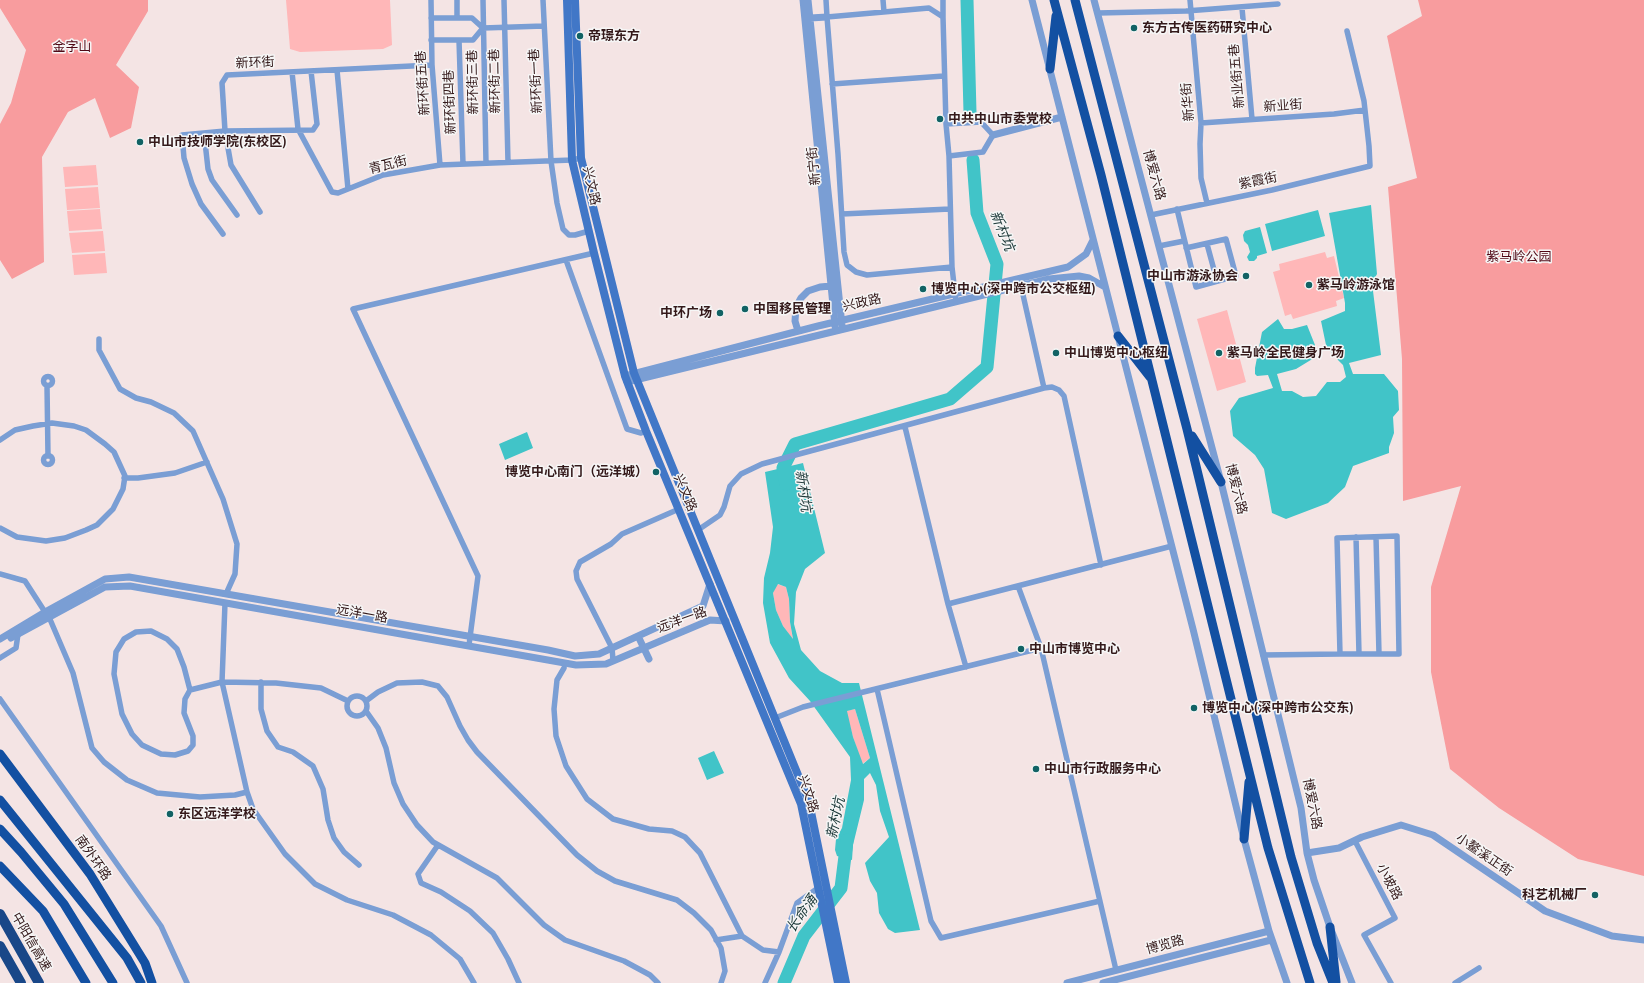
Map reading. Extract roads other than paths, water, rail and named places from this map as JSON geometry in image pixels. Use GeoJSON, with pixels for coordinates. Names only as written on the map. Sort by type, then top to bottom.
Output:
{"type":"FeatureCollection","features":[{"type":"Feature","properties":{"kind":"highway"},"geometry":{"type":"LineString","coordinates":[[1054,0],[1101,175],[1268,848],[1310,983]]}},
{"type":"Feature","properties":{"kind":"highway"},"geometry":{"type":"LineString","coordinates":[[1075,0],[1187,429],[1291,857],[1317,943],[1333,983]]}},
{"type":"Feature","properties":{"kind":"highway"},"geometry":{"type":"LineString","coordinates":[[1050,69],[1056,11]]}},
{"type":"Feature","properties":{"kind":"highway"},"geometry":{"type":"LineString","coordinates":[[1118,336],[1152,380]]}},
{"type":"Feature","properties":{"kind":"highway"},"geometry":{"type":"LineString","coordinates":[[1187,429],[1221,482]]}},
{"type":"Feature","properties":{"kind":"highway","name":"南外环路"},"geometry":{"type":"LineString","coordinates":[[0,754],[90,874],[145,963],[152,983]]}},
{"type":"Feature","properties":{"kind":"highway"},"geometry":{"type":"LineString","coordinates":[[1244,839],[1250,773]]}},
{"type":"Feature","properties":{"kind":"highway"},"geometry":{"type":"LineString","coordinates":[[0,800],[127,958],[141,983]]}},
{"type":"Feature","properties":{"kind":"highway"},"geometry":{"type":"LineString","coordinates":[[0,829],[64,904],[113,983]]}},
{"type":"Feature","properties":{"kind":"highway"},"geometry":{"type":"LineString","coordinates":[[0,832],[21,852]]}},
{"type":"Feature","properties":{"kind":"highway"},"geometry":{"type":"LineString","coordinates":[[0,866],[43,911],[86,983]]}},
{"type":"Feature","properties":{"kind":"highway","name":"中阳信高速"},"geometry":{"type":"LineString","coordinates":[[0,914],[39,983]]}},
{"type":"Feature","properties":{"kind":"highway"},"geometry":{"type":"LineString","coordinates":[[1330,927],[1336,983]]}},
{"type":"Feature","properties":{"kind":"highway"},"geometry":{"type":"LineString","coordinates":[[0,946],[21,983]]}},
{"type":"Feature","properties":{"kind":"main road","name":"兴文路"},"geometry":{"type":"LineString","coordinates":[[567,0],[576,159],[589,231],[626,379],[646,431],[801,804],[838,983]]}},
{"type":"Feature","properties":{"kind":"main road","name":"兴文路"},"geometry":{"type":"LineString","coordinates":[[575,0],[576,159],[635,376],[776,718],[809,802],[846,983]]}},
{"type":"Feature","properties":{"kind":"street","name":"新环街五巷"},"geometry":{"type":"LineString","coordinates":[[431,0],[432,65],[440,165]]}},
{"type":"Feature","properties":{"kind":"street"},"geometry":{"type":"LineString","coordinates":[[457,0],[457,18]]}},
{"type":"Feature","properties":{"kind":"street","name":"新环街三巷"},"geometry":{"type":"LineString","coordinates":[[483,0],[486,163]]}},
{"type":"Feature","properties":{"kind":"street","name":"新环街二巷"},"geometry":{"type":"LineString","coordinates":[[504,0],[508,162]]}},
{"type":"Feature","properties":{"kind":"street","name":"新环街一巷"},"geometry":{"type":"LineString","coordinates":[[543,0],[551,161],[557,203],[563,229],[569,235],[575,236],[589,231]]}},
{"type":"Feature","properties":{"kind":"street"},"geometry":{"type":"LineString","coordinates":[[803,0],[831,286],[838,321]]}},
{"type":"Feature","properties":{"kind":"street","name":"新宁街"},"geometry":{"type":"LineString","coordinates":[[808,0],[839,330]]}},
{"type":"Feature","properties":{"kind":"street"},"geometry":{"type":"LineString","coordinates":[[826,0],[844,252],[847,265],[856,272],[867,275],[952,267]]}},
{"type":"Feature","properties":{"kind":"street"},"geometry":{"type":"LineString","coordinates":[[883,0],[884,12]]}},
{"type":"Feature","properties":{"kind":"street"},"geometry":{"type":"LineString","coordinates":[[943,0],[944,76],[952,267],[955,298]]}},
{"type":"Feature","properties":{"kind":"street"},"geometry":{"type":"LineString","coordinates":[[1032,0],[1172,546],[1244,839],[1271,940],[1285,981]]}},
{"type":"Feature","properties":{"kind":"street","name":"博爱六路"},"geometry":{"type":"LineString","coordinates":[[1094,0],[1221,482],[1301,808],[1307,853],[1314,880],[1330,927],[1352,983]]}},
{"type":"Feature","properties":{"kind":"street","name":"新华街"},"geometry":{"type":"LineString","coordinates":[[1190,0],[1201,123],[1200,144],[1202,178],[1207,203]]}},
{"type":"Feature","properties":{"kind":"street"},"geometry":{"type":"LineString","coordinates":[[1098,13],[1191,11],[1278,4]]}},
{"type":"Feature","properties":{"kind":"street"},"geometry":{"type":"LineString","coordinates":[[810,18],[929,8],[943,17]]}},
{"type":"Feature","properties":{"kind":"street","name":"新业街五巷"},"geometry":{"type":"LineString","coordinates":[[1242,8],[1252,119]]}},
{"type":"Feature","properties":{"kind":"street"},"geometry":{"type":"LineString","coordinates":[[431,18],[472,18],[483,28],[544,26]]}},
{"type":"Feature","properties":{"kind":"street"},"geometry":{"type":"LineString","coordinates":[[432,40],[473,40],[483,28]]}},
{"type":"Feature","properties":{"kind":"street"},"geometry":{"type":"LineString","coordinates":[[1347,31],[1365,110]]}},
{"type":"Feature","properties":{"kind":"street","name":"新环街四巷"},"geometry":{"type":"LineString","coordinates":[[459,40],[462,164]]}},
{"type":"Feature","properties":{"kind":"street","name":"新环街"},"geometry":{"type":"LineString","coordinates":[[260,212],[231,165],[225,131],[222,83],[227,76],[432,65]]}},
{"type":"Feature","properties":{"kind":"street"},"geometry":{"type":"LineString","coordinates":[[337,70],[348,189]]}},
{"type":"Feature","properties":{"kind":"street"},"geometry":{"type":"LineString","coordinates":[[223,234],[201,204],[192,184],[184,158],[182,135],[225,131],[313,130],[316,124],[311,71]]}},
{"type":"Feature","properties":{"kind":"street","name":"青瓦街"},"geometry":{"type":"LineString","coordinates":[[292,72],[298,130],[332,192],[338,193],[383,175],[440,165],[576,159]]}},
{"type":"Feature","properties":{"kind":"street"},"geometry":{"type":"LineString","coordinates":[[832,84],[944,76]]}},
{"type":"Feature","properties":{"kind":"street","name":"新业街"},"geometry":{"type":"LineString","coordinates":[[1201,123],[1334,114],[1365,110]]}},
{"type":"Feature","properties":{"kind":"street","name":"紫霞街"},"geometry":{"type":"LineString","coordinates":[[1151,215],[1370,166],[1365,110]]}},
{"type":"Feature","properties":{"kind":"street"},"geometry":{"type":"LineString","coordinates":[[948,156],[983,152],[993,135],[1062,117]]}},
{"type":"Feature","properties":{"kind":"street"},"geometry":{"type":"LineString","coordinates":[[946,124],[981,122],[993,135]]}},
{"type":"Feature","properties":{"kind":"street"},"geometry":{"type":"LineString","coordinates":[[204,133],[206,158],[212,180],[237,215]]}},
{"type":"Feature","properties":{"kind":"street"},"geometry":{"type":"LineString","coordinates":[[842,214],[950,209]]}},
{"type":"Feature","properties":{"kind":"street"},"geometry":{"type":"LineString","coordinates":[[1177,209],[1184,241],[1196,287],[1236,276],[1226,239],[1186,248]]}},
{"type":"Feature","properties":{"kind":"street","name":"兴政路"},"geometry":{"type":"LineString","coordinates":[[626,379],[838,321],[955,298],[969,299],[1068,268],[1086,254],[1093,240]]}},
{"type":"Feature","properties":{"kind":"street"},"geometry":{"type":"LineString","coordinates":[[1159,246],[1184,241]]}},
{"type":"Feature","properties":{"kind":"street"},"geometry":{"type":"LineString","coordinates":[[1207,244],[1217,281]]}},
{"type":"Feature","properties":{"kind":"street"},"geometry":{"type":"LineString","coordinates":[[469,645],[478,576],[353,310],[594,253]]}},
{"type":"Feature","properties":{"kind":"street"},"geometry":{"type":"LineString","coordinates":[[566,260],[627,429],[641,433],[646,431]]}},
{"type":"Feature","properties":{"kind":"street","name":"兴政路"},"geometry":{"type":"LineString","coordinates":[[635,376],[839,330],[955,298],[969,291],[1079,276],[1089,278],[1105,287]]}},
{"type":"Feature","properties":{"kind":"street"},"geometry":{"type":"LineString","coordinates":[[1021,283],[1044,388]]}},
{"type":"Feature","properties":{"kind":"street"},"geometry":{"type":"LineString","coordinates":[[798,331],[795,321],[796,307],[801,298],[808,291],[820,287],[831,286]]}},
{"type":"Feature","properties":{"kind":"street"},"geometry":{"type":"LineString","coordinates":[[99,339],[99,350],[120,389],[136,398],[151,402],[174,412],[193,431],[223,499],[237,544],[235,574],[226,594]]}},
{"type":"Feature","properties":{"kind":"street"},"geometry":{"type":"LineString","coordinates":[[47,386],[48,456]]}},
{"type":"Feature","properties":{"kind":"street"},"geometry":{"type":"LineString","coordinates":[[698,530],[720,515],[724,508],[730,486],[741,474],[773,461],[1052,387],[1059,390],[1064,396],[1101,565]]}},
{"type":"Feature","properties":{"kind":"street"},"geometry":{"type":"LineString","coordinates":[[0,440],[15,430],[48,424],[74,426],[97,436],[114,452],[120,464],[124,478],[124,489],[113,509],[97,525],[65,538],[46,540],[27,539],[17,537],[0,528]]}},
{"type":"Feature","properties":{"kind":"street"},"geometry":{"type":"LineString","coordinates":[[905,427],[948,604],[966,667]]}},
{"type":"Feature","properties":{"kind":"street"},"geometry":{"type":"LineString","coordinates":[[124,478],[138,478],[175,473],[207,462]]}},
{"type":"Feature","properties":{"kind":"street"},"geometry":{"type":"LineString","coordinates":[[614,660],[612,648],[577,579],[576,571],[580,562],[611,544],[622,534],[679,509]]}},
{"type":"Feature","properties":{"kind":"street"},"geometry":{"type":"LineString","coordinates":[[1263,655],[1399,654],[1397,536],[1337,538],[1340,654]]}},
{"type":"Feature","properties":{"kind":"street"},"geometry":{"type":"LineString","coordinates":[[1356,537],[1359,654]]}},
{"type":"Feature","properties":{"kind":"street"},"geometry":{"type":"LineString","coordinates":[[1376,537],[1379,654]]}},
{"type":"Feature","properties":{"kind":"street"},"geometry":{"type":"LineString","coordinates":[[948,604],[1172,546]]}},
{"type":"Feature","properties":{"kind":"street"},"geometry":{"type":"LineString","coordinates":[[0,574],[25,581],[47,614],[73,673],[92,748],[104,762],[127,780],[157,793],[200,797],[235,795],[247,792]]}},
{"type":"Feature","properties":{"kind":"street","name":"远洋一路"},"geometry":{"type":"LineString","coordinates":[[0,644],[104,579],[129,577],[470,636],[575,656],[599,654],[612,648]]}},
{"type":"Feature","properties":{"kind":"street"},"geometry":{"type":"LineString","coordinates":[[612,648],[703,606],[710,584]]}},
{"type":"Feature","properties":{"kind":"street","name":"远洋一路"},"geometry":{"type":"LineString","coordinates":[[0,639],[47,614],[105,587],[130,586],[469,645],[564,666],[606,664],[710,620],[726,621]]}},
{"type":"Feature","properties":{"kind":"street"},"geometry":{"type":"LineString","coordinates":[[1018,586],[1041,648],[1116,970]]}},
{"type":"Feature","properties":{"kind":"street"},"geometry":{"type":"LineString","coordinates":[[226,603],[222,682],[247,792],[253,809],[285,854],[315,884],[347,900],[393,915],[431,935],[460,959],[474,983]]}},
{"type":"Feature","properties":{"kind":"street"},"geometry":{"type":"LineString","coordinates":[[190,690],[184,667],[177,649],[167,639],[151,632],[136,632],[124,639],[116,652],[114,674],[122,714],[132,734],[142,745],[161,754],[175,755],[188,751],[193,745],[193,736],[184,713],[185,699],[190,690],[222,682],[261,682],[321,688],[348,701]]}},
{"type":"Feature","properties":{"kind":"street"},"geometry":{"type":"LineString","coordinates":[[0,658],[16,648],[18,634]]}},
{"type":"Feature","properties":{"kind":"street"},"geometry":{"type":"LineString","coordinates":[[638,636],[649,659]]}},
{"type":"Feature","properties":{"kind":"street"},"geometry":{"type":"LineString","coordinates":[[776,718],[803,707],[1041,648]]}},
{"type":"Feature","properties":{"kind":"street"},"geometry":{"type":"LineString","coordinates":[[566,654],[564,666],[557,680],[554,709],[556,736],[566,766],[587,799],[613,819],[649,829],[672,831],[685,837],[700,853],[742,936],[763,950],[779,952]]}},
{"type":"Feature","properties":{"kind":"street"},"geometry":{"type":"LineString","coordinates":[[261,682],[261,709],[267,731],[278,747],[293,752],[313,766],[323,789],[328,820],[334,838],[344,852],[359,865]]}},
{"type":"Feature","properties":{"kind":"street"},"geometry":{"type":"LineString","coordinates":[[366,701],[378,692],[397,683],[422,682],[438,686],[447,696],[460,726],[477,752],[577,855],[597,871],[615,881],[677,900],[694,913],[711,930],[721,948],[725,971],[721,983]]}},
{"type":"Feature","properties":{"kind":"street"},"geometry":{"type":"LineString","coordinates":[[877,689],[931,921],[940,938],[1100,902]]}},
{"type":"Feature","properties":{"kind":"street"},"geometry":{"type":"LineString","coordinates":[[348,701],[357,696],[366,701]]}},
{"type":"Feature","properties":{"kind":"street"},"geometry":{"type":"LineString","coordinates":[[0,699],[161,926],[187,983]]}},
{"type":"Feature","properties":{"kind":"street"},"geometry":{"type":"LineString","coordinates":[[348,701],[347,707],[352,715],[362,716],[366,711]]}},
{"type":"Feature","properties":{"kind":"street"},"geometry":{"type":"LineString","coordinates":[[366,701],[366,711],[378,728],[386,748],[394,783],[403,804],[417,825],[438,845],[497,878],[544,925],[565,940],[624,961],[650,975],[658,983]]}},
{"type":"Feature","properties":{"kind":"street","name":"小鳌溪正街"},"geometry":{"type":"LineString","coordinates":[[1307,853],[1340,848],[1362,837],[1401,825],[1433,835],[1546,911],[1612,936],[1644,940]]}},
{"type":"Feature","properties":{"kind":"street","name":"小坡路"},"geometry":{"type":"LineString","coordinates":[[1355,841],[1396,918],[1364,935],[1391,983]]}},
{"type":"Feature","properties":{"kind":"street"},"geometry":{"type":"LineString","coordinates":[[438,845],[418,874],[421,883],[441,892],[470,910],[493,933],[520,983]]}},
{"type":"Feature","properties":{"kind":"street"},"geometry":{"type":"LineString","coordinates":[[765,983],[779,952],[797,903],[818,888]]}},
{"type":"Feature","properties":{"kind":"street","name":"博览路"},"geometry":{"type":"LineString","coordinates":[[1068,983],[1269,931]]}},
{"type":"Feature","properties":{"kind":"street"},"geometry":{"type":"LineString","coordinates":[[716,940],[742,936]]}},
{"type":"Feature","properties":{"kind":"street","name":"博览路"},"geometry":{"type":"LineString","coordinates":[[1103,983],[1271,940]]}},
{"type":"Feature","properties":{"kind":"street"},"geometry":{"type":"LineString","coordinates":[[1455,983],[1479,968]]}},
{"type":"Feature","properties":{"kind":"water"},"geometry":{"type":"Polygon","coordinates":[[[1371,205],[1377,274],[1372,283],[1381,355],[1349,363],[1353,374],[1384,374],[1398,391],[1399,410],[1393,417],[1394,433],[1389,447],[1389,453],[1353,466],[1345,487],[1328,503],[1286,519],[1272,513],[1264,469],[1255,455],[1233,436],[1230,411],[1239,398],[1273,388],[1268,375],[1257,376],[1255,374],[1255,368],[1262,332],[1278,319],[1284,329],[1292,329],[1307,325],[1315,345],[1314,358],[1296,369],[1277,374],[1282,391],[1292,391],[1303,397],[1316,396],[1327,382],[1340,382],[1346,377],[1343,365],[1326,345],[1321,321],[1345,311],[1345,303],[1329,213],[1371,205]]]}},
{"type":"Feature","properties":{"kind":"water"},"geometry":{"type":"Polygon","coordinates":[[[1318,210],[1325,236],[1272,251],[1265,224],[1318,210]]]}},
{"type":"Feature","properties":{"kind":"water"},"geometry":{"type":"Polygon","coordinates":[[[1260,227],[1267,253],[1257,256],[1254,261],[1249,261],[1247,257],[1250,252],[1248,245],[1244,241],[1243,235],[1245,231],[1260,227]]]}},
{"type":"Feature","properties":{"kind":"water"},"geometry":{"type":"Polygon","coordinates":[[[527,432],[533,448],[505,460],[499,444],[527,432]]]}},
{"type":"Feature","properties":{"kind":"water"},"geometry":{"type":"Polygon","coordinates":[[[803,463],[825,553],[805,569],[796,592],[794,624],[801,650],[820,671],[842,683],[859,683],[920,930],[895,933],[888,929],[879,913],[877,893],[870,881],[865,863],[889,837],[880,811],[876,785],[870,773],[864,779],[864,800],[853,845],[852,860],[837,856],[835,850],[836,839],[842,828],[851,780],[850,757],[810,701],[789,678],[770,643],[763,603],[764,578],[770,553],[773,527],[765,472],[803,463]],[[778,584],[773,593],[776,610],[783,626],[793,639],[790,622],[789,599],[786,587],[778,584]],[[855,709],[847,711],[853,737],[863,764],[870,758],[855,709]]]}},
{"type":"Feature","properties":{"kind":"water"},"geometry":{"type":"Polygon","coordinates":[[[714,751],[724,773],[707,780],[698,758],[714,751]]]}},
{"type":"Feature","properties":{"kind":"waterway","name":"新村坑"},"geometry":{"type":"LineString","coordinates":[[967,0],[970,112]]}},
{"type":"Feature","properties":{"kind":"waterway","name":"新村坑"},"geometry":{"type":"LineString","coordinates":[[786,484],[783,468],[795,444],[950,399],[987,367],[997,264],[977,213],[973,160]]}},
{"type":"Feature","properties":{"kind":"waterway","name":"长命涌"},"geometry":{"type":"LineString","coordinates":[[784,983],[804,936],[841,888],[847,840]]}},
{"type":"Feature","properties":{"kind":"place","name":"东方古传医药研究中心"},"geometry":{"type":"Point","coordinates":[1134,28]}},
{"type":"Feature","properties":{"kind":"place","name":"帝璟东方"},"geometry":{"type":"Point","coordinates":[580,36]}},
{"type":"Feature","properties":{"kind":"place","name":"中共中山市委党校"},"geometry":{"type":"Point","coordinates":[940,119]}},
{"type":"Feature","properties":{"kind":"place","name":"中山市技师学院(东校区)"},"geometry":{"type":"Point","coordinates":[140,142]}},
{"type":"Feature","properties":{"kind":"place","name":"中山市游泳协会"},"geometry":{"type":"Point","coordinates":[1246,276]}},
{"type":"Feature","properties":{"kind":"place","name":"紫马岭游泳馆"},"geometry":{"type":"Point","coordinates":[1309,285]}},
{"type":"Feature","properties":{"kind":"place","name":"博览中心(深中跨市公交枢纽)"},"geometry":{"type":"Point","coordinates":[923,289]}},
{"type":"Feature","properties":{"kind":"place","name":"中国移民管理"},"geometry":{"type":"Point","coordinates":[745,309]}},
{"type":"Feature","properties":{"kind":"place","name":"中环广场"},"geometry":{"type":"Point","coordinates":[720,313]}},
{"type":"Feature","properties":{"kind":"place","name":"中山博览中心枢纽"},"geometry":{"type":"Point","coordinates":[1056,353]}},
{"type":"Feature","properties":{"kind":"place","name":"紫马岭全民健身广场"},"geometry":{"type":"Point","coordinates":[1219,353]}},
{"type":"Feature","properties":{"kind":"place","name":"博览中心南门（远洋城）"},"geometry":{"type":"Point","coordinates":[656,472]}},
{"type":"Feature","properties":{"kind":"place","name":"中山市博览中心"},"geometry":{"type":"Point","coordinates":[1021,649]}},
{"type":"Feature","properties":{"kind":"place","name":"博览中心(深中跨市公交东)"},"geometry":{"type":"Point","coordinates":[1194,708]}},
{"type":"Feature","properties":{"kind":"place","name":"中山市行政服务中心"},"geometry":{"type":"Point","coordinates":[1036,769]}},
{"type":"Feature","properties":{"kind":"place","name":"东区远洋学校"},"geometry":{"type":"Point","coordinates":[170,814]}},
{"type":"Feature","properties":{"kind":"place","name":"科艺机械厂"},"geometry":{"type":"Point","coordinates":[1595,895]}},
{"type":"Feature","properties":{"kind":"park label","name":"金字山"},"geometry":{"type":"Point","coordinates":[72,47]}},
{"type":"Feature","properties":{"kind":"park label","name":"紫马岭公园"},"geometry":{"type":"Point","coordinates":[1519,257]}}]}
